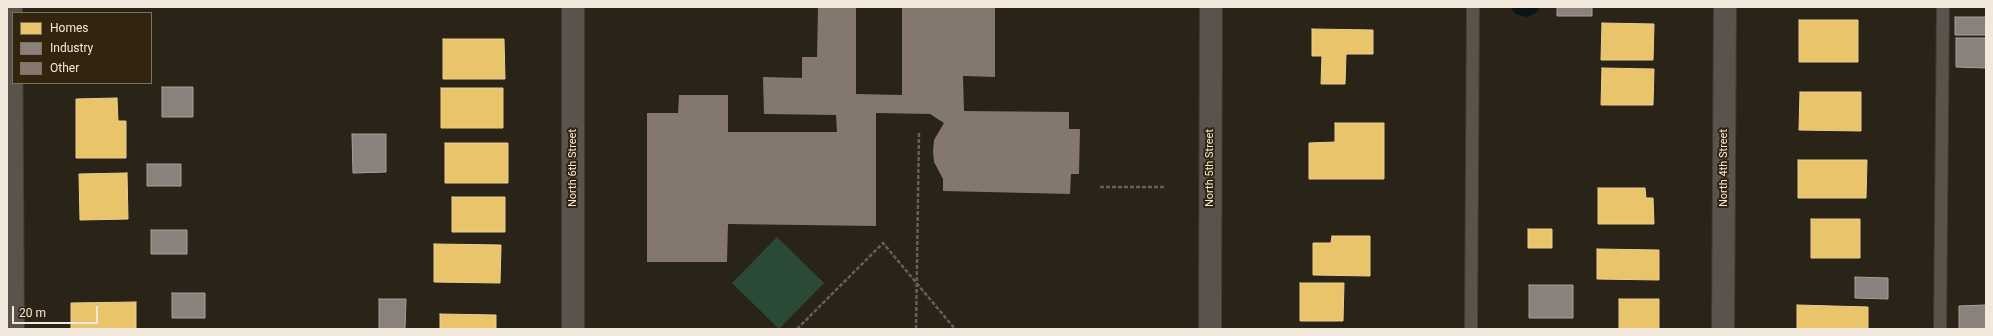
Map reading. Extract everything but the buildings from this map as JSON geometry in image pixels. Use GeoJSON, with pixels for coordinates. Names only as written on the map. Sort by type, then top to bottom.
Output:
{"type":"FeatureCollection","features":[{"type":"Feature","properties":{"kind":"street"},"geometry":{"type":"LineString","coordinates":[[11,7],[13,329]]}},
{"type":"Feature","properties":{"kind":"street","name":"North 6th Street"},"geometry":{"type":"LineString","coordinates":[[573,7],[573,329]]}},
{"type":"Feature","properties":{"kind":"street","name":"North 5th Street"},"geometry":{"type":"LineString","coordinates":[[1210,329],[1211,7]]}},
{"type":"Feature","properties":{"kind":"street","name":"North 4th Street"},"geometry":{"type":"LineString","coordinates":[[1723,329],[1725,7]]}},
{"type":"Feature","properties":{"kind":"lane"},"geometry":{"type":"LineString","coordinates":[[1471,329],[1473,7]]}},
{"type":"Feature","properties":{"kind":"lane"},"geometry":{"type":"LineString","coordinates":[[1940,329],[1943,7]]}},
{"type":"Feature","properties":{"kind":"path"},"geometry":{"type":"LineString","coordinates":[[916,329],[918,283],[919,132]]}},
{"type":"Feature","properties":{"kind":"path"},"geometry":{"type":"LineString","coordinates":[[1100,188],[1166,187]]}},
{"type":"Feature","properties":{"kind":"path"},"geometry":{"type":"LineString","coordinates":[[797,329],[883,243],[955,329]]}},
{"type":"Feature","properties":{"kind":"green space"},"geometry":{"type":"Polygon","coordinates":[[[777,237],[824,283],[779,329],[732,283],[777,237]]]}},
{"type":"Feature","properties":{"kind":"shaded area"},"geometry":{"type":"Polygon","coordinates":[[[1510,7],[1540,7],[1537,12],[1527,17],[1516,14],[1510,7]]]}}]}
